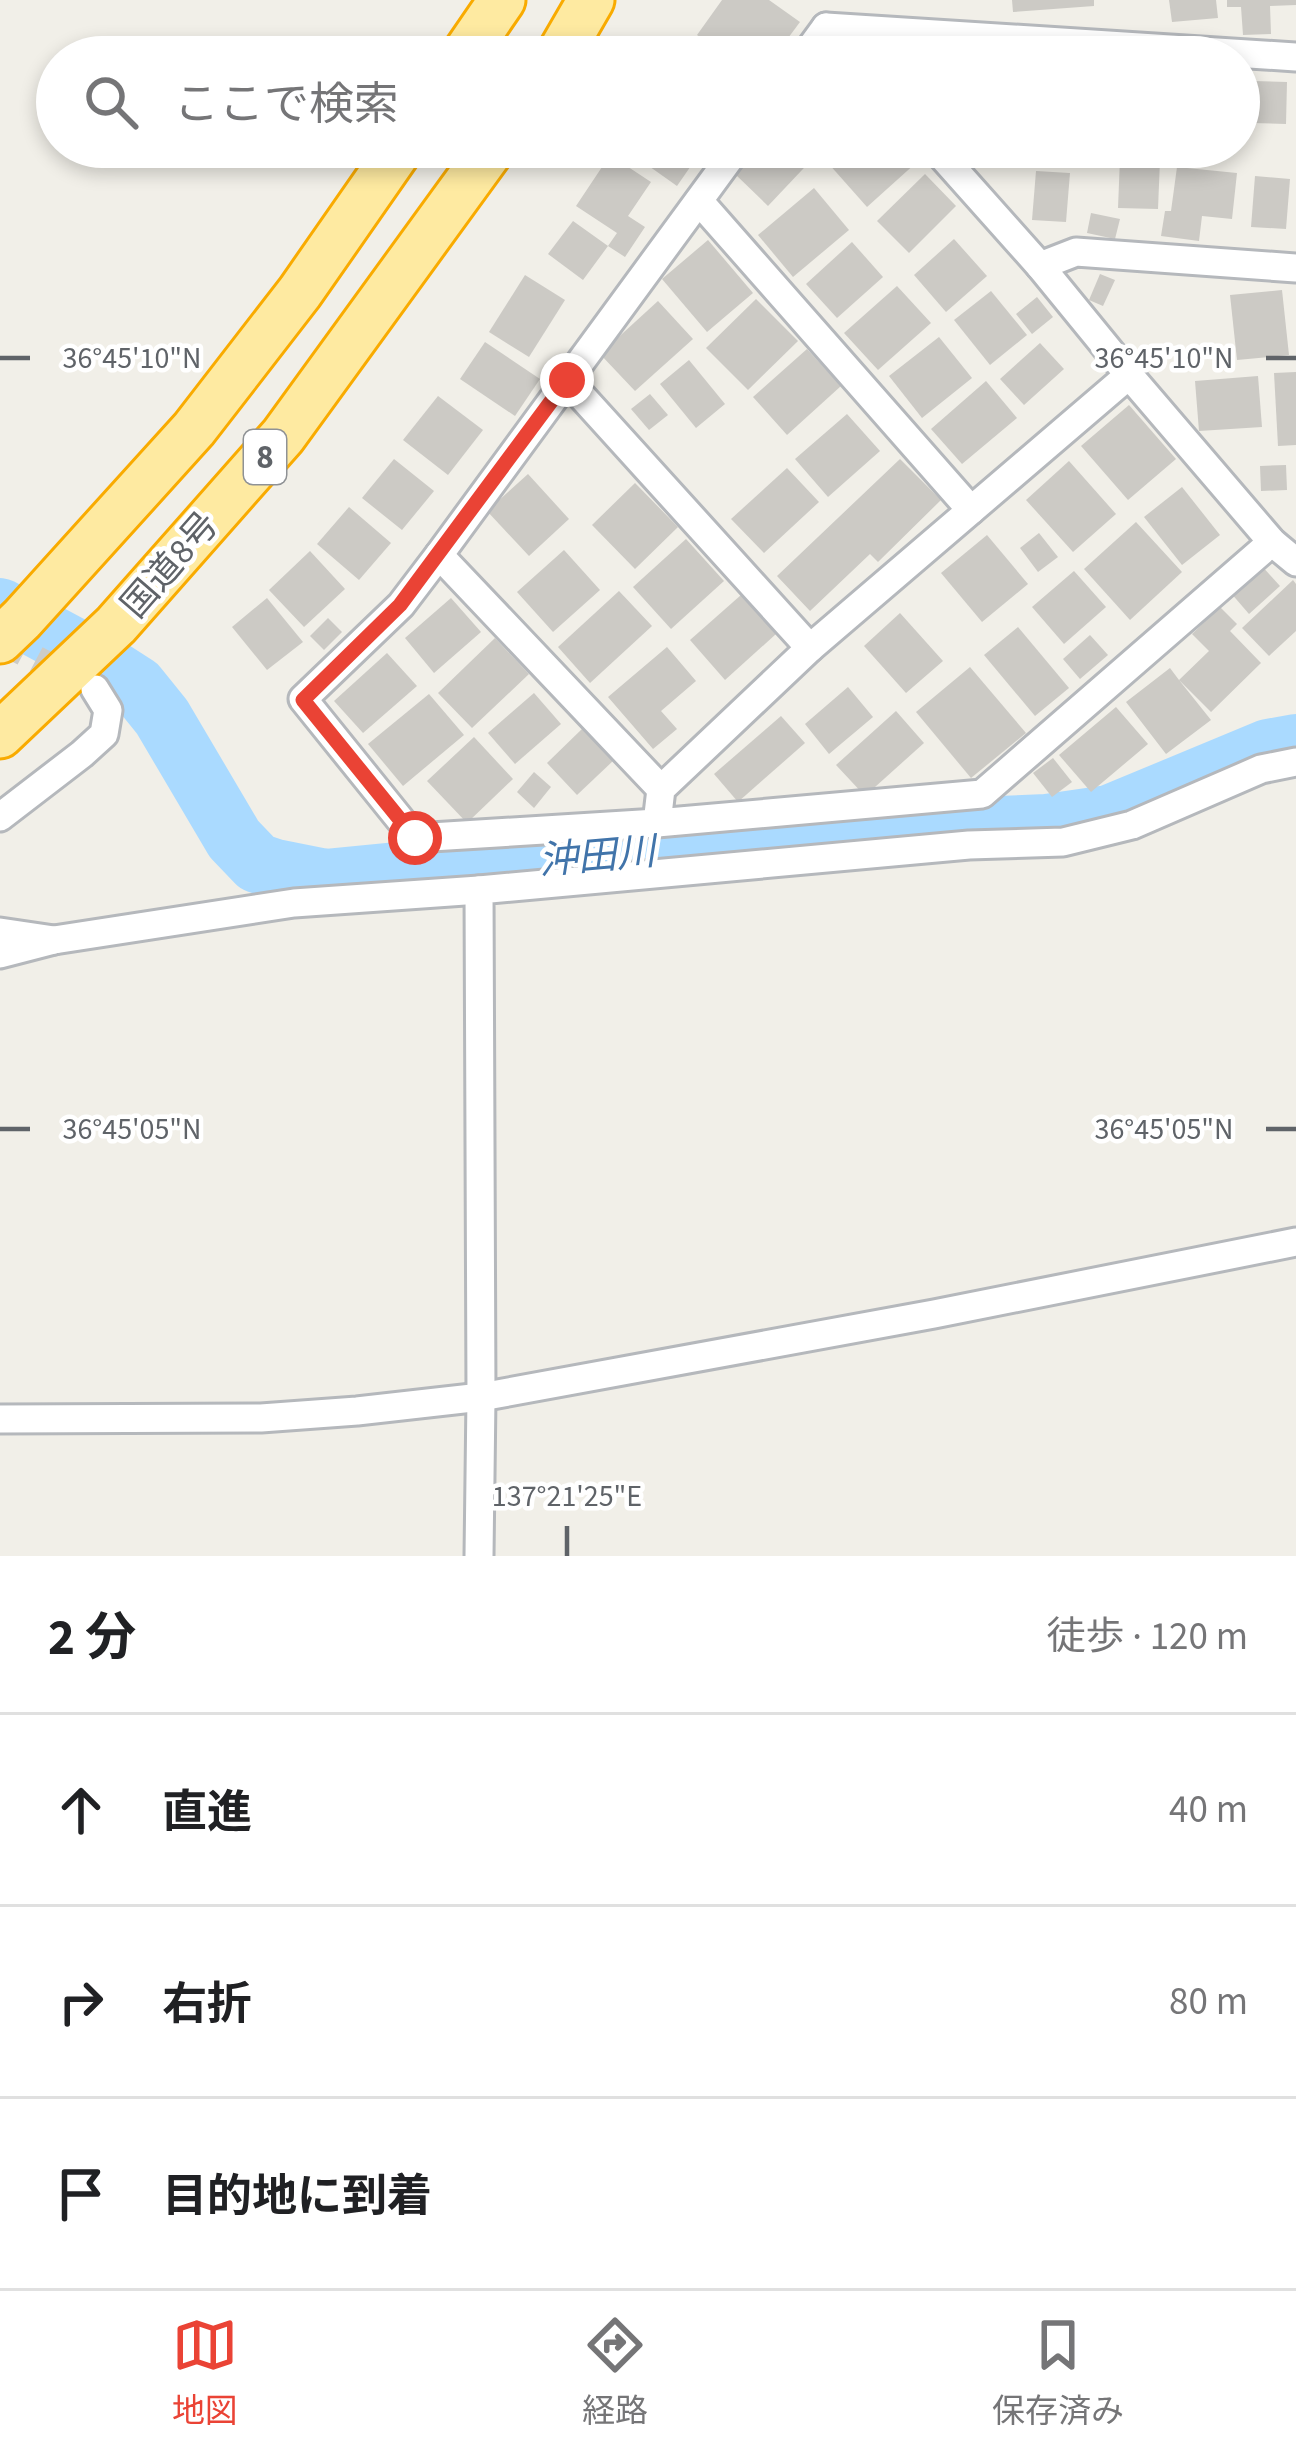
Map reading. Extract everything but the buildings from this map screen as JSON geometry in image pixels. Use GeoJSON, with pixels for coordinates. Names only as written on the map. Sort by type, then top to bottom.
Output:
{"type":"FeatureCollection","features":[{"type":"Feature","properties":{"kind":"highway"},"geometry":{"type":"LineString","coordinates":[[477,36],[502,0]]}},
{"type":"Feature","properties":{"kind":"highway"},"geometry":{"type":"LineString","coordinates":[[570,36],[591,0]]}},
{"type":"Feature","properties":{"kind":"highway","name":"国道8号"},"geometry":{"type":"LineString","coordinates":[[0,640],[194,429],[301,292],[387,168]]}},
{"type":"Feature","properties":{"kind":"highway","name":"国道8号"},"geometry":{"type":"LineString","coordinates":[[0,735],[116,625],[283,436],[478,168]]}},
{"type":"Feature","properties":{"kind":"street"},"geometry":{"type":"LineString","coordinates":[[819,36],[826,27]]}},
{"type":"Feature","properties":{"kind":"street"},"geometry":{"type":"LineString","coordinates":[[826,27],[834,36]]}},
{"type":"Feature","properties":{"kind":"street"},"geometry":{"type":"LineString","coordinates":[[826,27],[967,36]]}},
{"type":"Feature","properties":{"kind":"street"},"geometry":{"type":"LineString","coordinates":[[1260,55],[1296,57]]}},
{"type":"Feature","properties":{"kind":"street"},"geometry":{"type":"LineString","coordinates":[[723,168],[440,555],[400,605],[303,700],[415,838],[657,823],[982,794],[1272,542]]}},
{"type":"Feature","properties":{"kind":"street"},"geometry":{"type":"LineString","coordinates":[[953,168],[1272,542],[1296,562]]}},
{"type":"Feature","properties":{"kind":"street"},"geometry":{"type":"LineString","coordinates":[[699,201],[971,510]]}},
{"type":"Feature","properties":{"kind":"street"},"geometry":{"type":"LineString","coordinates":[[1040,266],[1076,252],[1296,268]]}},
{"type":"Feature","properties":{"kind":"street"},"geometry":{"type":"LineString","coordinates":[[657,823],[661,789],[810,648],[1129,375]]}},
{"type":"Feature","properties":{"kind":"street"},"geometry":{"type":"LineString","coordinates":[[567,380],[810,648]]}},
{"type":"Feature","properties":{"kind":"street"},"geometry":{"type":"LineString","coordinates":[[440,555],[661,789]]}},
{"type":"Feature","properties":{"kind":"street"},"geometry":{"type":"LineString","coordinates":[[0,817],[104,734],[108,710],[95,689]]}},
{"type":"Feature","properties":{"kind":"street"},"geometry":{"type":"LineString","coordinates":[[0,954],[54,940],[294,903],[969,845],[1063,842],[1132,825],[1261,770],[1296,762]]}},
{"type":"Feature","properties":{"kind":"street"},"geometry":{"type":"LineString","coordinates":[[479,890],[479,1556]]}},
{"type":"Feature","properties":{"kind":"street"},"geometry":{"type":"LineString","coordinates":[[0,932],[54,940]]}},
{"type":"Feature","properties":{"kind":"street"},"geometry":{"type":"LineString","coordinates":[[0,1419],[261,1418],[482,1396],[1296,1242]]}},
{"type":"Feature","properties":{"kind":"waterway","name":"沖田川"},"geometry":{"type":"LineString","coordinates":[[0,608],[137,686],[162,717],[234,839],[257,863],[325,879],[921,829],[1047,824],[1109,815],[1268,749],[1296,744]]}},
{"type":"Feature","properties":{"kind":"tunnel"},"geometry":{"type":"LineString","coordinates":[[0,640],[76,680]]}},
{"type":"Feature","properties":{"kind":"route"},"geometry":{"type":"LineString","coordinates":[[415,838],[303,700],[400,605],[567,380]]}}]}
